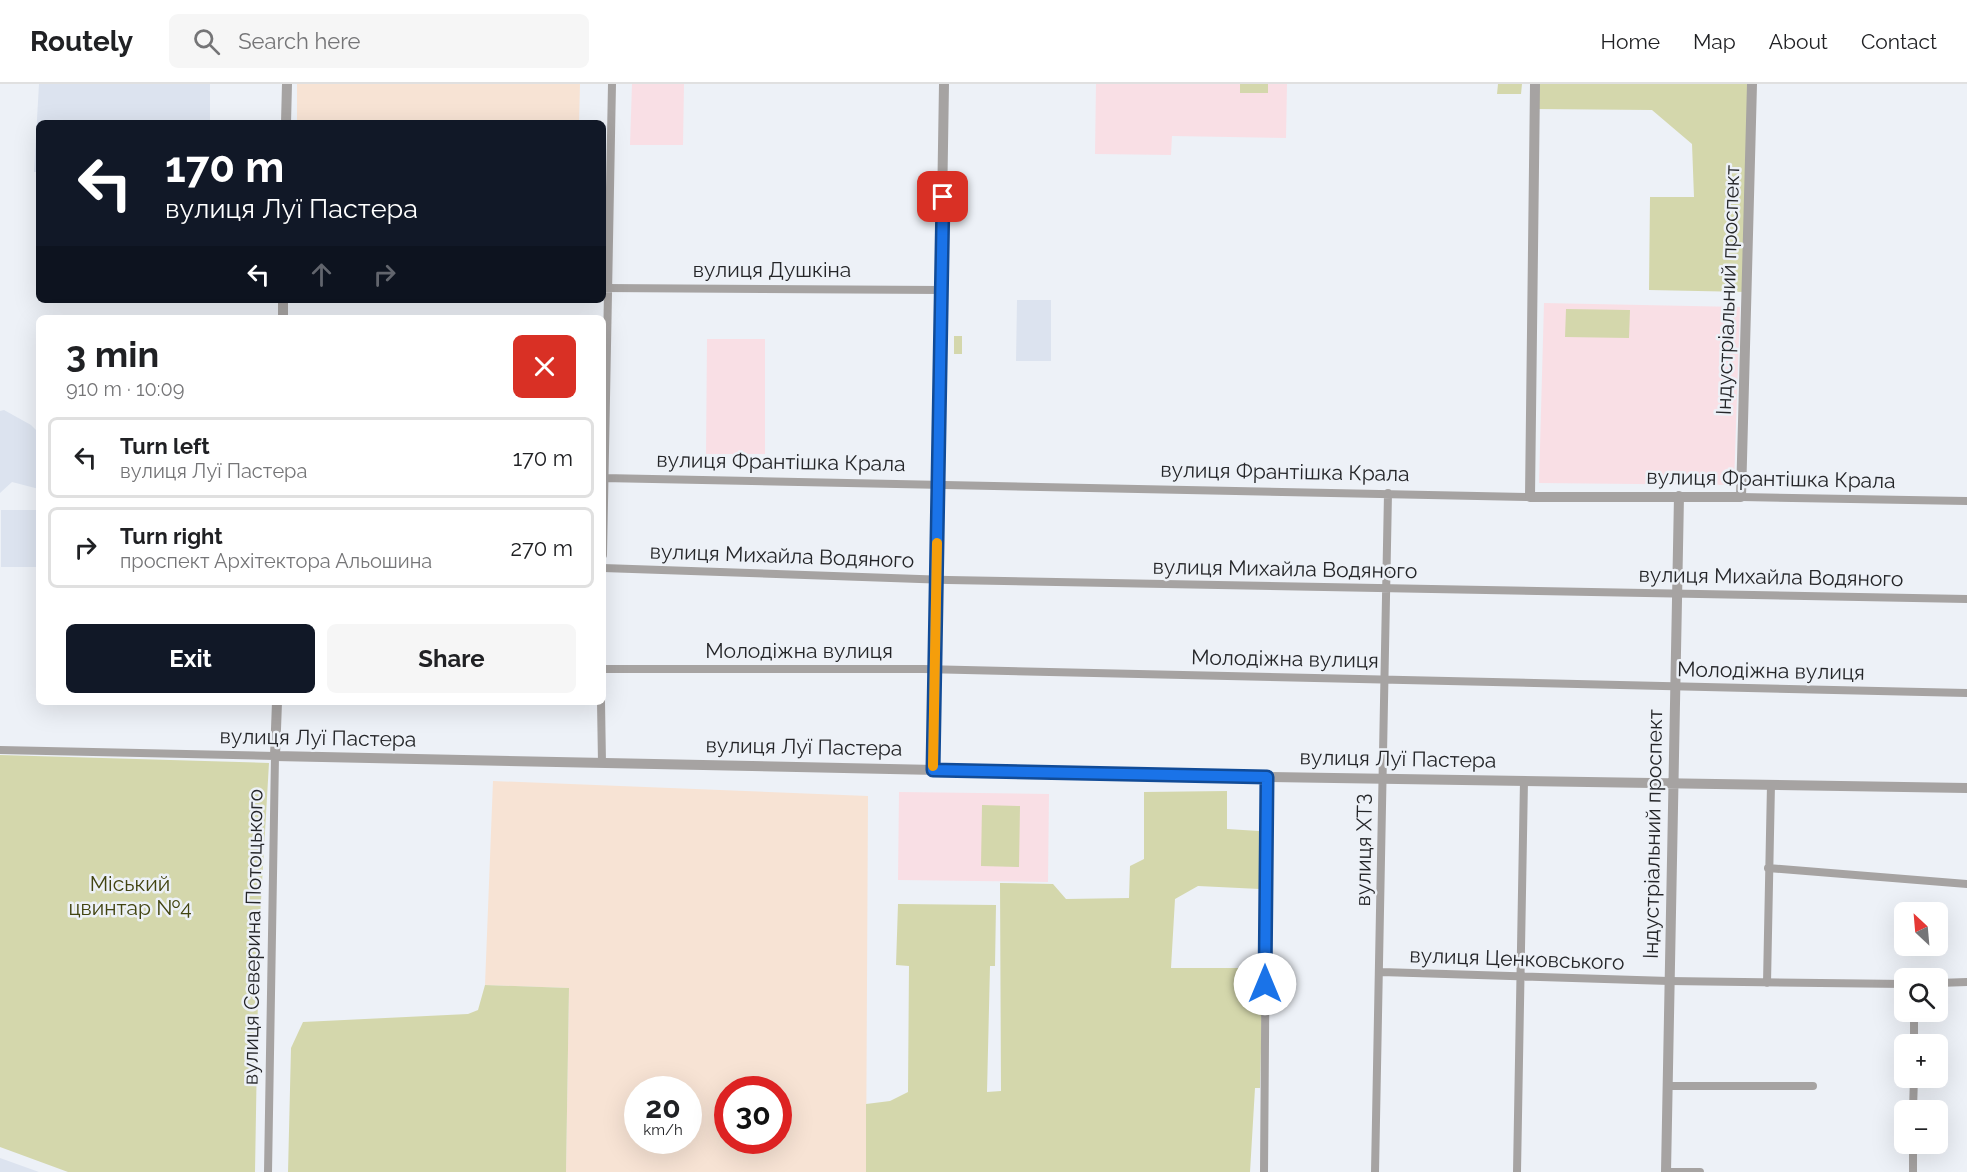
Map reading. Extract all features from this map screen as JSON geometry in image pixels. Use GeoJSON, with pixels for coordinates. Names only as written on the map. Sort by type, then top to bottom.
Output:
{"type":"FeatureCollection","features":[{"type":"Feature","properties":{"kind":"street"},"geometry":{"type":"LineString","coordinates":[[286,120],[287,84]]}},
{"type":"Feature","properties":{"kind":"street"},"geometry":{"type":"LineString","coordinates":[[606,288],[612,84]]}},
{"type":"Feature","properties":{"kind":"street"},"geometry":{"type":"LineString","coordinates":[[933,770],[944,84]]}},
{"type":"Feature","properties":{"kind":"street"},"geometry":{"type":"LineString","coordinates":[[1530,497],[1535,84]]}},
{"type":"Feature","properties":{"kind":"street","name":"Індустріальний проспект"},"geometry":{"type":"LineString","coordinates":[[1741,497],[1752,84]]}},
{"type":"Feature","properties":{"kind":"street","name":"вулиця Душкіна"},"geometry":{"type":"LineString","coordinates":[[606,288],[941,290]]}},
{"type":"Feature","properties":{"kind":"street","name":"вулиця Франтішка Крала"},"geometry":{"type":"LineString","coordinates":[[606,478],[1530,497],[1679,496],[1967,501]]}},
{"type":"Feature","properties":{"kind":"street","name":"вулиця ХТЗ"},"geometry":{"type":"LineString","coordinates":[[1375,1172],[1381,972],[1389,493]]}},
{"type":"Feature","properties":{"kind":"street","name":"Індустріальний проспект"},"geometry":{"type":"LineString","coordinates":[[1666,1172],[1679,496]]}},
{"type":"Feature","properties":{"kind":"street","name":"вулиця Михайла Водяного"},"geometry":{"type":"LineString","coordinates":[[606,568],[936,579],[1967,599]]}},
{"type":"Feature","properties":{"kind":"street","name":"Молодіжна вулиця"},"geometry":{"type":"LineString","coordinates":[[606,669],[934,669],[1967,693]]}},
{"type":"Feature","properties":{"kind":"street","name":"вулиця Северина Потоцького"},"geometry":{"type":"LineString","coordinates":[[268,1172],[277,705]]}},
{"type":"Feature","properties":{"kind":"street"},"geometry":{"type":"LineString","coordinates":[[601,705],[602,763]]}},
{"type":"Feature","properties":{"kind":"street","name":"вулиця Луї Пастера"},"geometry":{"type":"LineString","coordinates":[[0,750],[1267,777],[1967,788]]}},
{"type":"Feature","properties":{"kind":"street"},"geometry":{"type":"LineString","coordinates":[[1264,1172],[1267,777]]}},
{"type":"Feature","properties":{"kind":"street"},"geometry":{"type":"LineString","coordinates":[[1517,1172],[1524,780]]}},
{"type":"Feature","properties":{"kind":"street"},"geometry":{"type":"LineString","coordinates":[[1767,983],[1771,784]]}},
{"type":"Feature","properties":{"kind":"street"},"geometry":{"type":"LineString","coordinates":[[1768,868],[1967,884]]}},
{"type":"Feature","properties":{"kind":"street","name":"вулиця Ценковського"},"geometry":{"type":"LineString","coordinates":[[1381,972],[1522,978],[1894,984]]}},
{"type":"Feature","properties":{"kind":"street"},"geometry":{"type":"LineString","coordinates":[[1948,983],[1967,982]]}},
{"type":"Feature","properties":{"kind":"street"},"geometry":{"type":"LineString","coordinates":[[1667,1086],[1813,1086]]}},
{"type":"Feature","properties":{"kind":"street"},"geometry":{"type":"LineString","coordinates":[[1913,1154],[1913,1172]]}},
{"type":"Feature","properties":{"kind":"street"},"geometry":{"type":"LineString","coordinates":[[1666,1172],[1700,1172]]}},
{"type":"Feature","properties":{"kind":"shaded area"},"geometry":{"type":"Polygon","coordinates":[[[39,84],[210,84],[210,120],[37,120],[39,84]]]}},
{"type":"Feature","properties":{"kind":"shaded area"},"geometry":{"type":"Polygon","coordinates":[[[297,84],[580,84],[579,120],[297,120],[297,84]]]}},
{"type":"Feature","properties":{"kind":"shaded area"},"geometry":{"type":"Polygon","coordinates":[[[632,84],[684,84],[683,145],[630,145],[632,84]]]}},
{"type":"Feature","properties":{"kind":"shaded area"},"geometry":{"type":"Polygon","coordinates":[[[1096,84],[1287,84],[1286,138],[1172,136],[1171,155],[1095,154],[1096,84]]]}},
{"type":"Feature","properties":{"kind":"shaded area"},"geometry":{"type":"Polygon","coordinates":[[[36,137],[36,172],[34,172],[36,137]]]}},
{"type":"Feature","properties":{"kind":"shaded area"},"geometry":{"type":"Polygon","coordinates":[[[1017,300],[1051,300],[1051,361],[1016,361],[1017,300]]]}},
{"type":"Feature","properties":{"kind":"shaded area"},"geometry":{"type":"Polygon","coordinates":[[[1544,303],[1740,307],[1734,485],[1539,483],[1544,303]]]}},
{"type":"Feature","properties":{"kind":"shaded area"},"geometry":{"type":"Polygon","coordinates":[[[707,339],[765,339],[765,454],[706,454],[707,339]]]}},
{"type":"Feature","properties":{"kind":"shaded area"},"geometry":{"type":"Polygon","coordinates":[[[4,410],[36,430],[36,488],[12,482],[0,493],[0,411],[4,410]]]}},
{"type":"Feature","properties":{"kind":"shaded area"},"geometry":{"type":"Polygon","coordinates":[[[1,510],[36,510],[36,567],[1,567],[1,510]]]}},
{"type":"Feature","properties":{"kind":"shaded area"},"geometry":{"type":"Polygon","coordinates":[[[493,781],[868,796],[866,1172],[566,1172],[569,988],[485,985],[493,781]]]}},
{"type":"Feature","properties":{"kind":"shaded area"},"geometry":{"type":"Polygon","coordinates":[[[899,792],[1049,794],[1048,882],[898,880],[899,792]]]}},
{"type":"Feature","properties":{"kind":"shaded area"},"geometry":{"type":"Polygon","coordinates":[[[0,1158],[39,1172],[0,1172],[0,1158]]]}},
{"type":"Feature","properties":{"kind":"green space"},"geometry":{"type":"Polygon","coordinates":[[[1240,84],[1268,84],[1268,93],[1240,93],[1240,84]]]}},
{"type":"Feature","properties":{"kind":"green space"},"geometry":{"type":"Polygon","coordinates":[[[1498,84],[1522,84],[1521,94],[1497,94],[1498,84]]]}},
{"type":"Feature","properties":{"kind":"green space"},"geometry":{"type":"Polygon","coordinates":[[[1535,84],[1750,84],[1747,292],[1649,290],[1650,197],[1694,197],[1692,144],[1652,110],[1535,109],[1535,84]]]}},
{"type":"Feature","properties":{"kind":"green space"},"geometry":{"type":"Polygon","coordinates":[[[1566,309],[1630,310],[1629,338],[1565,337],[1566,309]]]}},
{"type":"Feature","properties":{"kind":"green space"},"geometry":{"type":"Polygon","coordinates":[[[954,336],[962,336],[962,354],[954,354],[954,336]]]}},
{"type":"Feature","properties":{"kind":"green space","name":"Міський цвинтар №4"},"geometry":{"type":"Polygon","coordinates":[[[0,755],[269,763],[259,935],[255,1172],[68,1172],[0,1147],[0,755]]]}},
{"type":"Feature","properties":{"kind":"green space"},"geometry":{"type":"Polygon","coordinates":[[[1227,791],[1227,829],[1259,831],[1260,889],[1198,886],[1175,899],[1171,968],[1263,968],[1260,1088],[1255,1088],[1250,1172],[866,1172],[866,1104],[890,1101],[908,1092],[909,966],[896,965],[898,904],[996,905],[995,966],[990,966],[987,1092],[1001,1091],[1000,883],[1053,884],[1066,899],[1129,898],[1130,866],[1144,859],[1144,792],[1227,791]]]}},
{"type":"Feature","properties":{"kind":"green space"},"geometry":{"type":"Polygon","coordinates":[[[982,805],[1020,806],[1019,867],[981,866],[982,805]]]}},
{"type":"Feature","properties":{"kind":"green space"},"geometry":{"type":"Polygon","coordinates":[[[485,985],[569,988],[566,1172],[288,1172],[291,1048],[303,1022],[468,1014],[478,1010],[485,985]]]}},
{"type":"Feature","properties":{"kind":"slow traffic"},"geometry":{"type":"LineString","coordinates":[[933,766],[937,543]]}},
{"type":"Feature","properties":{"kind":"route"},"geometry":{"type":"LineString","coordinates":[[943,197],[933,770],[1267,777],[1265,984]]}}]}
